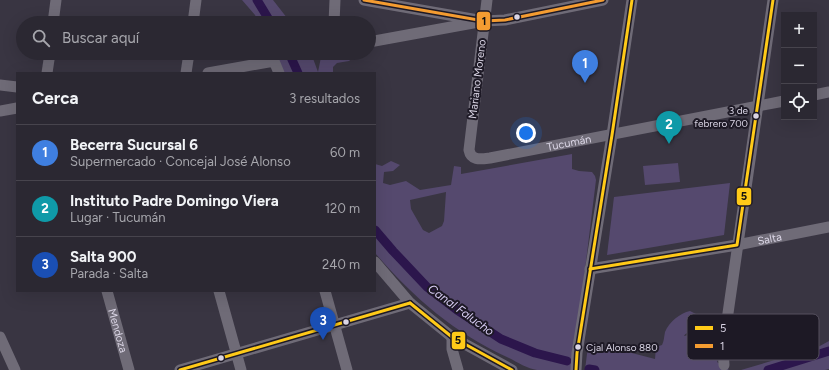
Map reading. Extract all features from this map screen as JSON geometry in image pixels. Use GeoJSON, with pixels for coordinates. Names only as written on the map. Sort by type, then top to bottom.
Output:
{"type":"FeatureCollection","features":[{"type":"Feature","properties":{"kind":"street"},"geometry":{"type":"LineString","coordinates":[[54,16],[56,0]]}},
{"type":"Feature","properties":{"kind":"street"},"geometry":{"type":"LineString","coordinates":[[194,16],[196,0]]}},
{"type":"Feature","properties":{"kind":"street"},"geometry":{"type":"LineString","coordinates":[[334,16],[335,0]]}},
{"type":"Feature","properties":{"kind":"street"},"geometry":{"type":"LineString","coordinates":[[364,0],[484,21]]}},
{"type":"Feature","properties":{"kind":"street","name":"Mariano Moreno"},"geometry":{"type":"LineString","coordinates":[[472,158],[469,150],[487,0]]}},
{"type":"Feature","properties":{"kind":"street"},"geometry":{"type":"LineString","coordinates":[[376,41],[484,21],[505,20],[603,0]]}},
{"type":"Feature","properties":{"kind":"street"},"geometry":{"type":"LineString","coordinates":[[576,370],[577,353],[632,0]]}},
{"type":"Feature","properties":{"kind":"street"},"geometry":{"type":"LineString","coordinates":[[728,314],[773,0]]}},
{"type":"Feature","properties":{"kind":"street"},"geometry":{"type":"LineString","coordinates":[[47,72],[49,60]]}},
{"type":"Feature","properties":{"kind":"street"},"geometry":{"type":"LineString","coordinates":[[186,72],[188,60]]}},
{"type":"Feature","properties":{"kind":"street"},"geometry":{"type":"LineString","coordinates":[[214,72],[274,61],[279,72]]}},
{"type":"Feature","properties":{"kind":"street"},"geometry":{"type":"LineString","coordinates":[[0,85],[16,87]]}},
{"type":"Feature","properties":{"kind":"street"},"geometry":{"type":"LineString","coordinates":[[817,94],[829,92]]}},
{"type":"Feature","properties":{"kind":"street","name":"Tucumán"},"geometry":{"type":"LineString","coordinates":[[472,158],[490,158],[781,101]]}},
{"type":"Feature","properties":{"kind":"street"},"geometry":{"type":"LineString","coordinates":[[0,111],[16,108]]}},
{"type":"Feature","properties":{"kind":"street","name":"Salta"},"geometry":{"type":"LineString","coordinates":[[590,269],[737,245],[829,227]]}},
{"type":"Feature","properties":{"kind":"street"},"geometry":{"type":"LineString","coordinates":[[376,263],[410,303],[452,337],[512,370]]}},
{"type":"Feature","properties":{"kind":"street","name":"Mendoza"},"geometry":{"type":"LineString","coordinates":[[107,292],[129,370]]}},
{"type":"Feature","properties":{"kind":"street"},"geometry":{"type":"LineString","coordinates":[[219,292],[241,370]]}},
{"type":"Feature","properties":{"kind":"street"},"geometry":{"type":"LineString","coordinates":[[325,292],[347,370]]}},
{"type":"Feature","properties":{"kind":"street"},"geometry":{"type":"LineString","coordinates":[[180,370],[410,303]]}},
{"type":"Feature","properties":{"kind":"street"},"geometry":{"type":"LineString","coordinates":[[0,337],[15,370]]}},
{"type":"Feature","properties":{"kind":"street"},"geometry":{"type":"LineString","coordinates":[[452,337],[452,349],[458,370]]}},
{"type":"Feature","properties":{"kind":"street"},"geometry":{"type":"LineString","coordinates":[[724,360],[724,365]]}},
{"type":"Feature","properties":{"kind":"shaded area"},"geometry":{"type":"Polygon","coordinates":[[[242,0],[273,0],[286,16],[256,16],[242,0]]]}},
{"type":"Feature","properties":{"kind":"shaded area"},"geometry":{"type":"Polygon","coordinates":[[[278,60],[314,60],[318,72],[284,72],[278,60]]]}},
{"type":"Feature","properties":{"kind":"shaded area"},"geometry":{"type":"Polygon","coordinates":[[[320,60],[350,60],[337,63],[333,67],[333,72],[318,72],[320,60]]]}},
{"type":"Feature","properties":{"kind":"shaded area"},"geometry":{"type":"Polygon","coordinates":[[[572,154],[572,169],[592,172],[595,176],[596,180],[582,294],[571,370],[537,370],[530,368],[470,337],[453,326],[420,299],[376,254],[376,164],[382,166],[391,161],[400,165],[393,171],[384,172],[383,183],[390,185],[406,181],[420,190],[451,185],[454,166],[461,167],[461,174],[572,154]],[[446,192],[410,200],[411,209],[423,230],[429,233],[442,226],[444,221],[446,192]]]}},
{"type":"Feature","properties":{"kind":"shaded area"},"geometry":{"type":"Polygon","coordinates":[[[678,163],[680,182],[645,185],[643,166],[678,163]]]}},
{"type":"Feature","properties":{"kind":"shaded area"},"geometry":{"type":"Polygon","coordinates":[[[730,183],[724,235],[607,255],[614,197],[730,183]]]}},
{"type":"Feature","properties":{"kind":"shaded area"},"geometry":{"type":"Polygon","coordinates":[[[690,311],[696,314],[687,314],[687,333],[684,336],[687,335],[687,360],[718,360],[717,362],[729,370],[585,370],[588,346],[628,352],[655,359],[656,347],[662,345],[665,332],[669,325],[672,321],[690,311]]]}},
{"type":"Feature","properties":{"kind":"shaded area"},"geometry":{"type":"Polygon","coordinates":[[[829,341],[829,369],[741,370],[774,360],[819,360],[819,346],[829,341]]]}},
{"type":"Feature","properties":{"kind":"waterway","name":"Canal Falucho"},"geometry":{"type":"LineString","coordinates":[[257,0],[267,16]]}},
{"type":"Feature","properties":{"kind":"waterway","name":"Canal Falucho"},"geometry":{"type":"LineString","coordinates":[[292,60],[298,72]]}},
{"type":"Feature","properties":{"kind":"waterway","name":"Canal Falucho"},"geometry":{"type":"LineString","coordinates":[[376,231],[427,287],[457,310],[501,339],[535,353],[567,361]]}},
{"type":"Feature","properties":{"kind":"waterway","name":"Canal Falucho"},"geometry":{"type":"LineString","coordinates":[[819,354],[829,351]]}},
{"type":"Feature","properties":{"kind":"waterway","name":"Canal Falucho"},"geometry":{"type":"LineString","coordinates":[[768,370],[800,360]]}},
{"type":"Feature","properties":{"kind":"waterway","name":"Canal Falucho"},"geometry":{"type":"LineString","coordinates":[[589,369],[595,370]]}},
{"type":"Feature","properties":{"kind":"transit line","name":"1"},"geometry":{"type":"LineString","coordinates":[[364,0],[484,21],[505,20],[603,0]]}},
{"type":"Feature","properties":{"kind":"transit line","name":"5"},"geometry":{"type":"LineString","coordinates":[[576,370],[577,353],[632,0]]}},
{"type":"Feature","properties":{"kind":"transit line","name":"5"},"geometry":{"type":"LineString","coordinates":[[590,269],[737,245],[773,0]]}},
{"type":"Feature","properties":{"kind":"transit line","name":"5"},"geometry":{"type":"LineString","coordinates":[[410,303],[452,337],[512,370]]}},
{"type":"Feature","properties":{"kind":"transit line","name":"5"},"geometry":{"type":"LineString","coordinates":[[180,370],[410,303]]}},
{"type":"Feature","properties":{"kind":"place","name":"Becerra Sucursal 6"},"geometry":{"type":"Point","coordinates":[585,83]}},
{"type":"Feature","properties":{"kind":"place","name":"3 de febrero 700"},"geometry":{"type":"Point","coordinates":[756,116]}},
{"type":"Feature","properties":{"kind":"place","name":"Instituto Padre Domingo Viera"},"geometry":{"type":"Point","coordinates":[669,144]}},
{"type":"Feature","properties":{"kind":"place","name":"Salta 900"},"geometry":{"type":"Point","coordinates":[323,340]}},
{"type":"Feature","properties":{"kind":"place","name":"Cjal Alonso 880"},"geometry":{"type":"Point","coordinates":[578,347]}}]}
